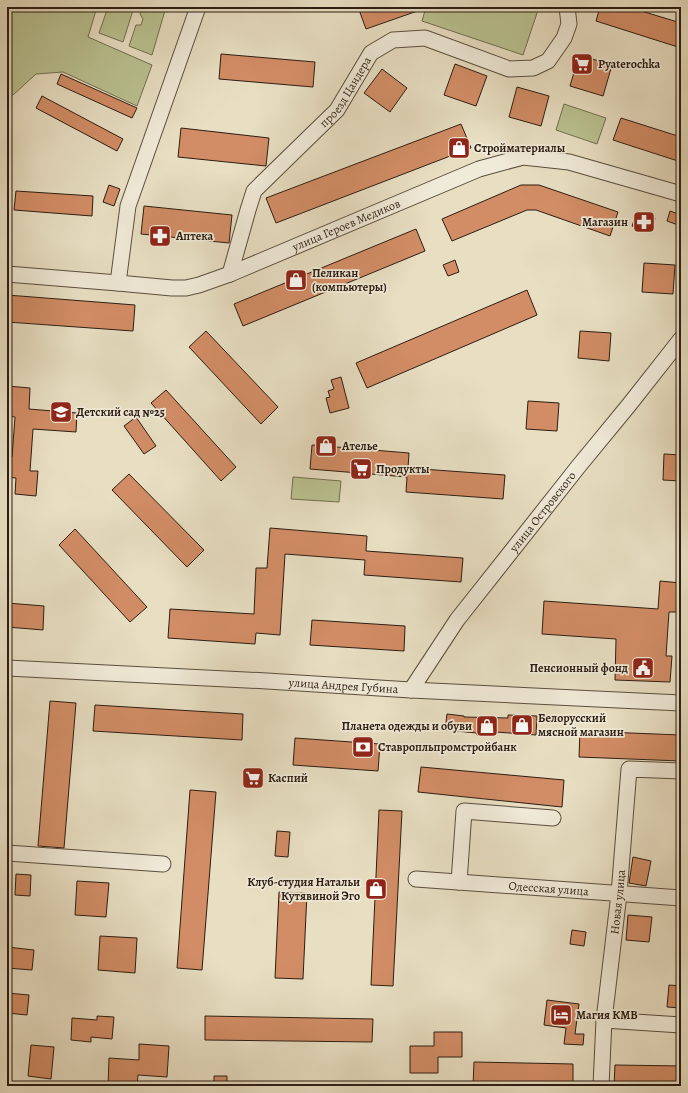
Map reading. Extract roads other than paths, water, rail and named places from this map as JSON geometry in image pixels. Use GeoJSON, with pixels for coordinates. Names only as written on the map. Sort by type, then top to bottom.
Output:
{"type":"FeatureCollection","features":[{"type":"Feature","properties":{"kind":"street"},"geometry":{"type":"LineString","coordinates":[[118,283],[128,206],[198,7]]}},
{"type":"Feature","properties":{"kind":"street","name":"проезд Цандера"},"geometry":{"type":"LineString","coordinates":[[230,274],[254,191],[337,110],[371,53],[393,40],[425,38],[510,69],[533,68],[548,62],[564,38],[569,24],[567,7]]}},
{"type":"Feature","properties":{"kind":"street","name":"улица Героев Медиков"},"geometry":{"type":"LineString","coordinates":[[7,274],[186,288],[230,274],[479,169],[523,157],[569,162],[681,194]]}},
{"type":"Feature","properties":{"kind":"street","name":"улица Островского"},"geometry":{"type":"LineString","coordinates":[[411,690],[457,620],[681,339]]}},
{"type":"Feature","properties":{"kind":"street","name":"улица Андрея Губина"},"geometry":{"type":"LineString","coordinates":[[7,668],[681,703]]}},
{"type":"Feature","properties":{"kind":"street","name":"Новая улица"},"geometry":{"type":"LineString","coordinates":[[600,1086],[604,1020],[619,894],[630,769],[681,771]]}},
{"type":"Feature","properties":{"kind":"street"},"geometry":{"type":"LineString","coordinates":[[459,882],[464,811],[553,818]]}},
{"type":"Feature","properties":{"kind":"street"},"geometry":{"type":"LineString","coordinates":[[7,853],[162,864]]}},
{"type":"Feature","properties":{"kind":"street","name":"Одесская улица"},"geometry":{"type":"LineString","coordinates":[[416,878],[681,898]]}},
{"type":"Feature","properties":{"kind":"street"},"geometry":{"type":"LineString","coordinates":[[604,1020],[681,1025]]}},
{"type":"Feature","properties":{"kind":"place","name":"Pyaterochka"},"geometry":{"type":"Point","coordinates":[582,64]}},
{"type":"Feature","properties":{"kind":"place","name":"Стройматериалы"},"geometry":{"type":"Point","coordinates":[459,148]}},
{"type":"Feature","properties":{"kind":"place","name":"Магазин"},"geometry":{"type":"Point","coordinates":[644,222]}},
{"type":"Feature","properties":{"kind":"place","name":"Аптека"},"geometry":{"type":"Point","coordinates":[160,236]}},
{"type":"Feature","properties":{"kind":"place","name":"Пеликан (компьютеры)"},"geometry":{"type":"Point","coordinates":[296,280]}},
{"type":"Feature","properties":{"kind":"place","name":"Детский сад №25"},"geometry":{"type":"Point","coordinates":[61,412]}},
{"type":"Feature","properties":{"kind":"place","name":"Ателье"},"geometry":{"type":"Point","coordinates":[326,446]}},
{"type":"Feature","properties":{"kind":"place","name":"Продукты"},"geometry":{"type":"Point","coordinates":[361,469]}},
{"type":"Feature","properties":{"kind":"place","name":"Пенсионный фонд"},"geometry":{"type":"Point","coordinates":[643,668]}},
{"type":"Feature","properties":{"kind":"place","name":"Белорусский мясной магазин"},"geometry":{"type":"Point","coordinates":[522,725]}},
{"type":"Feature","properties":{"kind":"place","name":"Планета одежды и обуви"},"geometry":{"type":"Point","coordinates":[487,726]}},
{"type":"Feature","properties":{"kind":"place","name":"Ставропльпромстройбанк"},"geometry":{"type":"Point","coordinates":[363,747]}},
{"type":"Feature","properties":{"kind":"place","name":"Каспий"},"geometry":{"type":"Point","coordinates":[253,778]}},
{"type":"Feature","properties":{"kind":"place","name":"Клуб-студия Натальи Кутявиной Эго"},"geometry":{"type":"Point","coordinates":[376,889]}},
{"type":"Feature","properties":{"kind":"place","name":"Магия КМВ"},"geometry":{"type":"Point","coordinates":[561,1015]}}]}
